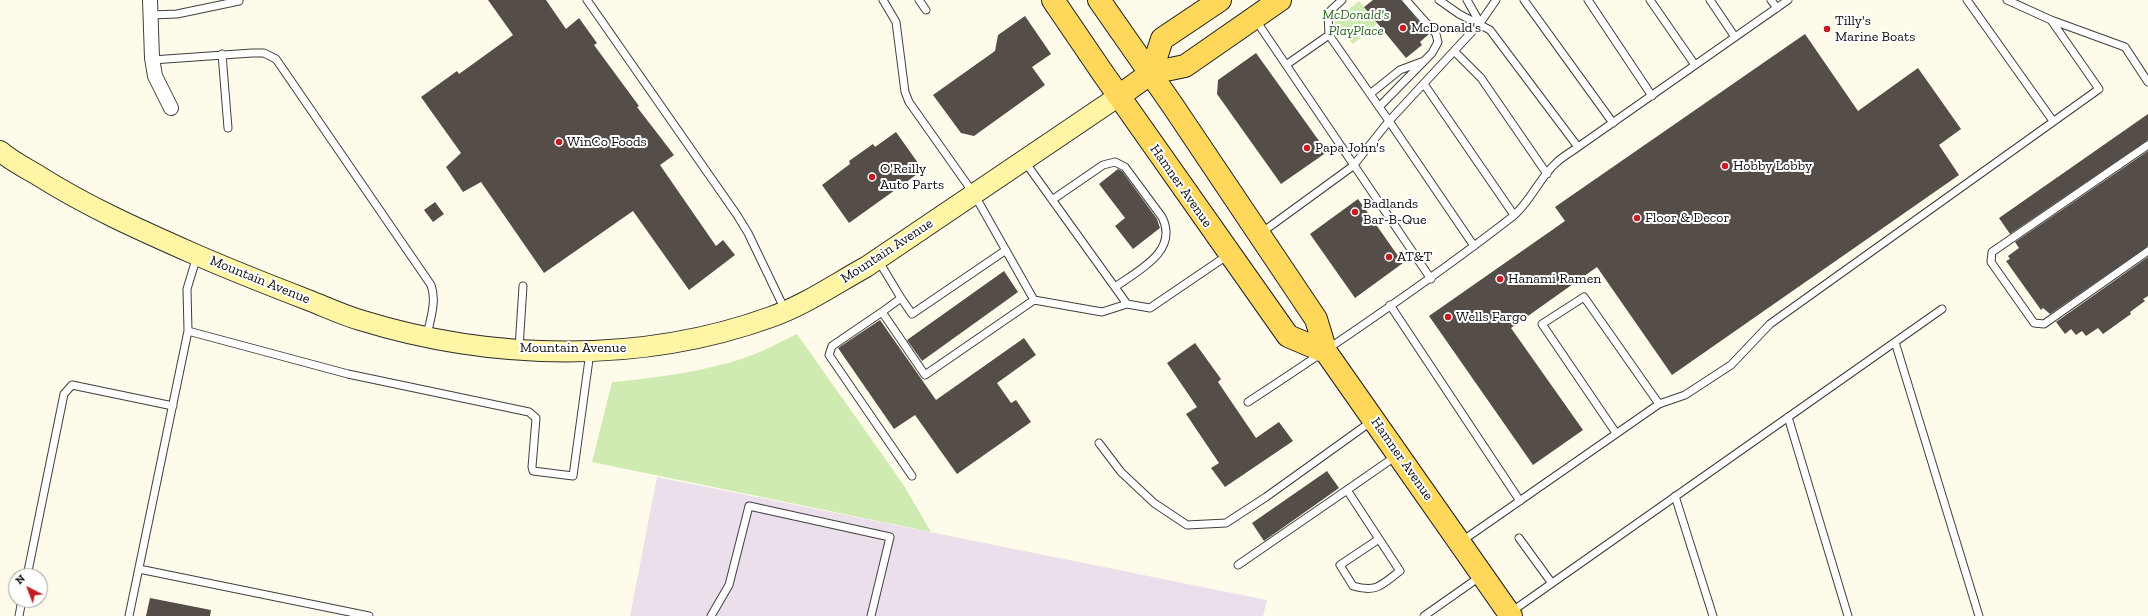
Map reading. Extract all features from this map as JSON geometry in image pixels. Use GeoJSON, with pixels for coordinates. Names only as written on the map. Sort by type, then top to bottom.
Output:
{"type":"FeatureCollection","features":[{"type":"Feature","properties":{"kind":"main road","name":"Hamner Avenue"},"geometry":{"type":"LineString","coordinates":[[1053,0],[1288,336],[1326,352]]}},
{"type":"Feature","properties":{"kind":"main road","name":"Hamner Avenue"},"geometry":{"type":"LineString","coordinates":[[1099,0],[1151,73],[1316,319],[1326,352],[1510,615]]}},
{"type":"Feature","properties":{"kind":"main road"},"geometry":{"type":"LineString","coordinates":[[1151,73],[1162,39],[1220,0]]}},
{"type":"Feature","properties":{"kind":"main road"},"geometry":{"type":"LineString","coordinates":[[1119,96],[1151,73],[1185,66],[1280,0]]}},
{"type":"Feature","properties":{"kind":"main road","name":"Mountain Avenue"},"geometry":{"type":"LineString","coordinates":[[0,151],[59,189],[119,221],[197,255],[359,320],[427,336],[480,346],[519,349],[590,350],[659,345],[715,334],[773,316],[786,310],[823,292],[877,259],[1119,96]]}},
{"type":"Feature","properties":{"kind":"street"},"geometry":{"type":"LineString","coordinates":[[150,0],[152,60],[155,76],[171,108]]}},
{"type":"Feature","properties":{"kind":"lane"},"geometry":{"type":"LineString","coordinates":[[151,15],[177,14],[243,0]]}},
{"type":"Feature","properties":{"kind":"lane"},"geometry":{"type":"LineString","coordinates":[[587,0],[737,215],[748,233],[786,310]]}},
{"type":"Feature","properties":{"kind":"lane"},"geometry":{"type":"LineString","coordinates":[[882,0],[896,22],[905,92],[910,102],[974,194],[1034,300]]}},
{"type":"Feature","properties":{"kind":"lane"},"geometry":{"type":"LineString","coordinates":[[920,0],[926,10]]}},
{"type":"Feature","properties":{"kind":"lane"},"geometry":{"type":"LineString","coordinates":[[1342,0],[1328,13],[1329,35],[1474,246]]}},
{"type":"Feature","properties":{"kind":"lane"},"geometry":{"type":"LineString","coordinates":[[1379,107],[1436,47],[1437,37],[1406,0]]}},
{"type":"Feature","properties":{"kind":"lane"},"geometry":{"type":"LineString","coordinates":[[1439,0],[1458,14],[1480,23],[1490,30],[1578,147]]}},
{"type":"Feature","properties":{"kind":"lane"},"geometry":{"type":"LineString","coordinates":[[1467,0],[1480,23]]}},
{"type":"Feature","properties":{"kind":"lane"},"geometry":{"type":"LineString","coordinates":[[1259,234],[1353,166],[1389,121],[1480,23],[1496,0]]}},
{"type":"Feature","properties":{"kind":"lane"},"geometry":{"type":"LineString","coordinates":[[1524,0],[1613,123]]}},
{"type":"Feature","properties":{"kind":"lane"},"geometry":{"type":"LineString","coordinates":[[1588,0],[1652,96]]}},
{"type":"Feature","properties":{"kind":"lane"},"geometry":{"type":"LineString","coordinates":[[1650,0],[1695,65]]}},
{"type":"Feature","properties":{"kind":"lane"},"geometry":{"type":"LineString","coordinates":[[1710,0],[1735,37]]}},
{"type":"Feature","properties":{"kind":"lane"},"geometry":{"type":"LineString","coordinates":[[1771,0],[1777,8]]}},
{"type":"Feature","properties":{"kind":"lane"},"geometry":{"type":"LineString","coordinates":[[1248,402],[1326,352],[1390,305],[1431,279],[1514,215],[1556,162],[1788,0]]}},
{"type":"Feature","properties":{"kind":"lane"},"geometry":{"type":"LineString","coordinates":[[1967,0],[2053,121]]}},
{"type":"Feature","properties":{"kind":"lane"},"geometry":{"type":"LineString","coordinates":[[2007,0],[2051,20],[2125,47],[2148,82]]}},
{"type":"Feature","properties":{"kind":"lane"},"geometry":{"type":"LineString","coordinates":[[1254,18],[1431,279]]}},
{"type":"Feature","properties":{"kind":"lane"},"geometry":{"type":"LineString","coordinates":[[1460,542],[1659,404],[1685,395],[1730,365],[1770,324],[2099,89],[2051,20]]}},
{"type":"Feature","properties":{"kind":"lane"},"geometry":{"type":"LineString","coordinates":[[1286,65],[1329,35]]}},
{"type":"Feature","properties":{"kind":"lane"},"geometry":{"type":"LineString","coordinates":[[1454,51],[1481,78],[1547,174]]}},
{"type":"Feature","properties":{"kind":"lane"},"geometry":{"type":"LineString","coordinates":[[152,60],[222,54],[264,53],[270,54],[276,59],[431,285],[434,294],[427,336]]}},
{"type":"Feature","properties":{"kind":"lane"},"geometry":{"type":"LineString","coordinates":[[222,54],[228,128]]}},
{"type":"Feature","properties":{"kind":"lane"},"geometry":{"type":"LineString","coordinates":[[1370,94],[1400,70],[1424,61]]}},
{"type":"Feature","properties":{"kind":"lane"},"geometry":{"type":"LineString","coordinates":[[1424,84],[1514,215]]}},
{"type":"Feature","properties":{"kind":"lane"},"geometry":{"type":"LineString","coordinates":[[2148,145],[1992,252],[1991,262],[2034,323],[2044,324],[2148,252]]}},
{"type":"Feature","properties":{"kind":"lane"},"geometry":{"type":"LineString","coordinates":[[1023,160],[1127,304]]}},
{"type":"Feature","properties":{"kind":"lane"},"geometry":{"type":"LineString","coordinates":[[1052,200],[1103,165],[1115,162],[1125,166],[1162,217],[1167,236],[1160,252],[1115,287]]}},
{"type":"Feature","properties":{"kind":"lane"},"geometry":{"type":"LineString","coordinates":[[877,259],[912,314],[1006,250]]}},
{"type":"Feature","properties":{"kind":"lane"},"geometry":{"type":"LineString","coordinates":[[882,312],[925,375],[1034,300],[1102,312],[1127,304],[1150,308],[1230,254]]}},
{"type":"Feature","properties":{"kind":"lane"},"geometry":{"type":"LineString","coordinates":[[129,616],[188,331],[187,288],[197,255]]}},
{"type":"Feature","properties":{"kind":"lane"},"geometry":{"type":"LineString","coordinates":[[519,349],[523,286]]}},
{"type":"Feature","properties":{"kind":"lane"},"geometry":{"type":"LineString","coordinates":[[1616,433],[1542,324],[1584,296],[1659,404]]}},
{"type":"Feature","properties":{"kind":"lane"},"geometry":{"type":"LineString","coordinates":[[901,298],[832,346],[829,355],[912,476]]}},
{"type":"Feature","properties":{"kind":"lane"},"geometry":{"type":"LineString","coordinates":[[1390,305],[1520,501]]}},
{"type":"Feature","properties":{"kind":"lane"},"geometry":{"type":"LineString","coordinates":[[1510,615],[1551,582],[1942,309]]}},
{"type":"Feature","properties":{"kind":"lane"},"geometry":{"type":"LineString","coordinates":[[188,331],[348,374],[529,412],[536,418],[532,466],[533,471],[573,476],[590,350]]}},
{"type":"Feature","properties":{"kind":"lane"},"geometry":{"type":"LineString","coordinates":[[1895,342],[1979,616]]}},
{"type":"Feature","properties":{"kind":"lane"},"geometry":{"type":"LineString","coordinates":[[29,568],[64,394],[72,385],[173,406]]}},
{"type":"Feature","properties":{"kind":"lane"},"geometry":{"type":"LineString","coordinates":[[1788,417],[1848,616]]}},
{"type":"Feature","properties":{"kind":"lane"},"geometry":{"type":"LineString","coordinates":[[1099,443],[1126,477],[1154,503],[1187,525],[1226,523],[1266,497],[1373,419]]}},
{"type":"Feature","properties":{"kind":"lane"},"geometry":{"type":"LineString","coordinates":[[1238,565],[1398,455]]}},
{"type":"Feature","properties":{"kind":"lane"},"geometry":{"type":"LineString","coordinates":[[1347,490],[1400,571],[1379,587],[1368,590],[1353,586],[1340,565],[1379,539]]}},
{"type":"Feature","properties":{"kind":"lane"},"geometry":{"type":"LineString","coordinates":[[1675,496],[1713,616]]}},
{"type":"Feature","properties":{"kind":"lane"},"geometry":{"type":"LineString","coordinates":[[711,616],[729,585],[749,506],[890,537],[871,616]]}},
{"type":"Feature","properties":{"kind":"lane"},"geometry":{"type":"LineString","coordinates":[[1519,538],[1551,582]]}},
{"type":"Feature","properties":{"kind":"lane"},"geometry":{"type":"LineString","coordinates":[[139,569],[369,616]]}},
{"type":"Feature","properties":{"kind":"lane"},"geometry":{"type":"LineString","coordinates":[[1424,616],[1480,571]]}},
{"type":"Feature","properties":{"kind":"shaded area"},"geometry":{"type":"Polygon","coordinates":[[[657,477],[1267,600],[1263,616],[630,616],[657,477]]]}},
{"type":"Feature","properties":{"kind":"green space","name":"McDonald's PlayPlace"},"geometry":{"type":"Polygon","coordinates":[[[1359,1],[1378,23],[1353,44],[1334,22],[1359,1]]]}},
{"type":"Feature","properties":{"kind":"green space"},"geometry":{"type":"Polygon","coordinates":[[[797,334],[903,484],[931,532],[592,462],[612,382],[679,374],[728,363],[758,353],[797,334]]]}},
{"type":"Feature","properties":{"kind":"building","name":"WinCo Foods"},"geometry":{"type":"Polygon","coordinates":[[[488,0],[546,0],[566,29],[579,18],[597,43],[594,45],[639,106],[637,107],[674,155],[660,165],[716,246],[723,240],[735,255],[689,290],[633,211],[544,273],[481,182],[463,192],[446,167],[461,153],[421,97],[457,71],[459,74],[513,35],[488,0]]]}},
{"type":"Feature","properties":{"kind":"building","name":"McDonald's"},"geometry":{"type":"Polygon","coordinates":[[[1373,0],[1401,0],[1429,34],[1420,42],[1422,45],[1406,58],[1364,7],[1373,0]]]}},
{"type":"Feature","properties":{"kind":"building"},"geometry":{"type":"Polygon","coordinates":[[[1025,16],[1051,54],[1032,67],[1045,85],[974,136],[961,133],[933,95],[995,51],[998,35],[1025,16]]]}},
{"type":"Feature","properties":{"kind":"building"},"geometry":{"type":"Polygon","coordinates":[[[1805,34],[1858,111],[1918,68],[1961,129],[1939,145],[1959,175],[1672,375],[1597,267],[1511,328],[1583,430],[1533,465],[1429,316],[1565,221],[1555,207],[1805,34]]]}},
{"type":"Feature","properties":{"kind":"building"},"geometry":{"type":"Polygon","coordinates":[[[1256,53],[1327,152],[1281,184],[1217,94],[1218,80],[1256,53]]]}},
{"type":"Feature","properties":{"kind":"building"},"geometry":{"type":"Polygon","coordinates":[[[2148,114],[2148,140],[2010,234],[1999,218],[2148,114]]]}},
{"type":"Feature","properties":{"kind":"building","name":"O'Reilly Auto Parts"},"geometry":{"type":"Polygon","coordinates":[[[896,132],[923,170],[849,223],[822,185],[850,164],[849,161],[873,144],[875,147],[896,132]]]}},
{"type":"Feature","properties":{"kind":"building"},"geometry":{"type":"Polygon","coordinates":[[[2148,151],[2148,246],[2050,314],[2043,308],[2041,310],[2006,261],[2010,259],[2008,256],[2019,248],[2015,242],[2148,151]]]}},
{"type":"Feature","properties":{"kind":"building"},"geometry":{"type":"Polygon","coordinates":[[[1118,169],[1122,171],[1157,219],[1160,228],[1133,249],[1115,226],[1125,218],[1099,184],[1118,169]]]}},
{"type":"Feature","properties":{"kind":"building"},"geometry":{"type":"Polygon","coordinates":[[[1358,199],[1403,263],[1355,298],[1310,234],[1358,199]]]}},
{"type":"Feature","properties":{"kind":"building"},"geometry":{"type":"Polygon","coordinates":[[[435,202],[444,214],[433,222],[424,210],[435,202]]]}},
{"type":"Feature","properties":{"kind":"building"},"geometry":{"type":"Polygon","coordinates":[[[2148,257],[2148,296],[2143,299],[2145,301],[2130,312],[2131,314],[2103,334],[2098,328],[2086,336],[2082,331],[2076,335],[2071,329],[2065,334],[2056,322],[2148,257]]]}},
{"type":"Feature","properties":{"kind":"building"},"geometry":{"type":"Polygon","coordinates":[[[1004,271],[1018,292],[922,361],[907,340],[1004,271]]]}},
{"type":"Feature","properties":{"kind":"building"},"geometry":{"type":"Polygon","coordinates":[[[880,320],[936,400],[1024,338],[1036,355],[997,383],[1011,403],[1016,400],[1031,422],[957,474],[915,415],[894,429],[838,348],[880,320]]]}},
{"type":"Feature","properties":{"kind":"building"},"geometry":{"type":"Polygon","coordinates":[[[1195,343],[1221,379],[1218,382],[1256,438],[1279,422],[1293,441],[1225,487],[1211,468],[1219,463],[1186,414],[1197,407],[1167,363],[1195,343]]]}},
{"type":"Feature","properties":{"kind":"building"},"geometry":{"type":"Polygon","coordinates":[[[1327,471],[1339,488],[1264,541],[1252,523],[1327,471]]]}},
{"type":"Feature","properties":{"kind":"building"},"geometry":{"type":"Polygon","coordinates":[[[150,598],[211,610],[210,616],[146,616],[150,598]]]}},
{"type":"Feature","properties":{"kind":"place","name":"McDonald's"},"geometry":{"type":"Point","coordinates":[1403,28]}},
{"type":"Feature","properties":{"kind":"place","name":"Tilly's Marine Boats"},"geometry":{"type":"Point","coordinates":[1827,29]}},
{"type":"Feature","properties":{"kind":"place","name":"WinCo Foods"},"geometry":{"type":"Point","coordinates":[559,142]}},
{"type":"Feature","properties":{"kind":"place","name":"Papa John's"},"geometry":{"type":"Point","coordinates":[1307,148]}},
{"type":"Feature","properties":{"kind":"place","name":"Hobby Lobby"},"geometry":{"type":"Point","coordinates":[1725,166]}},
{"type":"Feature","properties":{"kind":"place","name":"O'Reilly Auto Parts"},"geometry":{"type":"Point","coordinates":[872,177]}},
{"type":"Feature","properties":{"kind":"place","name":"Badlands Bar-B-Que"},"geometry":{"type":"Point","coordinates":[1355,212]}},
{"type":"Feature","properties":{"kind":"place","name":"Floor & Decor"},"geometry":{"type":"Point","coordinates":[1637,218]}},
{"type":"Feature","properties":{"kind":"place","name":"AT&T"},"geometry":{"type":"Point","coordinates":[1389,257]}},
{"type":"Feature","properties":{"kind":"place","name":"Hanami Ramen"},"geometry":{"type":"Point","coordinates":[1500,279]}},
{"type":"Feature","properties":{"kind":"place","name":"Wells Fargo"},"geometry":{"type":"Point","coordinates":[1448,317]}}]}
